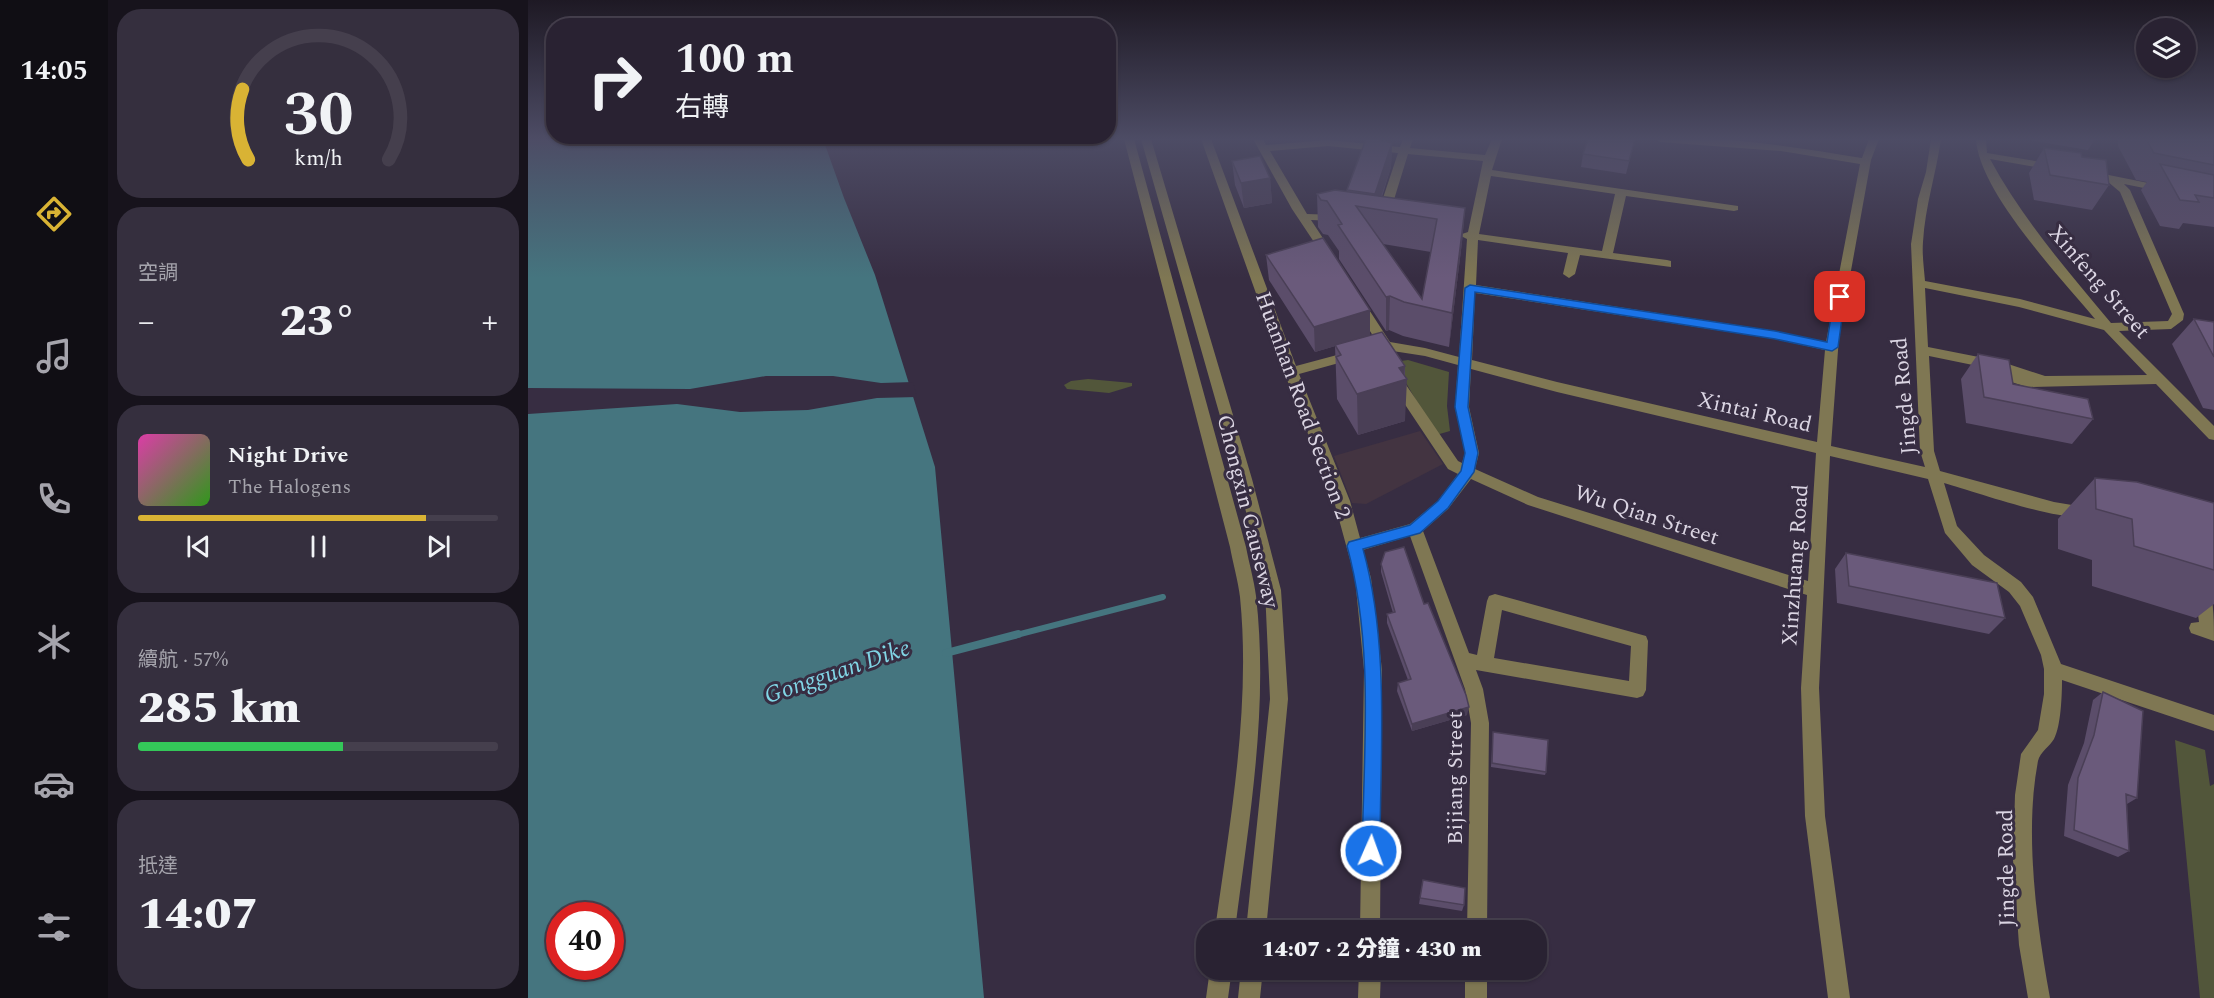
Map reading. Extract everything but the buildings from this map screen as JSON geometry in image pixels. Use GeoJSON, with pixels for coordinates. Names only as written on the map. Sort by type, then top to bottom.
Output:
{"type":"FeatureCollection","features":[{"type":"Feature","properties":{"kind":"street","name":"Chongxin Causeway"},"geometry":{"type":"LineString","coordinates":[[1141,186],[1238,548],[1248,596],[1251,679],[1245,773],[1226,920]]}},
{"type":"Feature","properties":{"kind":"street","name":"Chongxin Causeway"},"geometry":{"type":"LineString","coordinates":[[1160,186],[1245,479],[1273,590],[1279,699],[1257,920]]}},
{"type":"Feature","properties":{"kind":"street","name":"Huanhan Road Section 2"},"geometry":{"type":"LineString","coordinates":[[1223,186],[1291,372],[1342,501],[1363,578],[1373,670],[1370,920]]}},
{"type":"Feature","properties":{"kind":"street"},"geometry":{"type":"LineString","coordinates":[[1285,186],[1336,267]]}},
{"type":"Feature","properties":{"kind":"street"},"geometry":{"type":"LineString","coordinates":[[1380,224],[1392,186]]}},
{"type":"Feature","properties":{"kind":"street"},"geometry":{"type":"LineString","coordinates":[[1354,546],[1415,529],[1443,505],[1467,472],[1472,453],[1462,407],[1473,236],[1483,186]]}},
{"type":"Feature","properties":{"kind":"street"},"geometry":{"type":"LineString","coordinates":[[1578,186],[1734,208]]}},
{"type":"Feature","properties":{"kind":"street","name":"Xinzhuang Road"},"geometry":{"type":"LineString","coordinates":[[1839,998],[1815,816],[1810,688],[1825,453],[1826,403],[1832,347],[1861,186]]}},
{"type":"Feature","properties":{"kind":"street","name":"Jingde Road"},"geometry":{"type":"LineString","coordinates":[[1927,186],[1917,244],[1927,451],[1950,529],[1978,560],[2015,587],[2027,602],[2050,655],[2053,669],[2053,694],[2047,734],[2030,754],[2025,795],[2023,860],[2030,945],[2039,998]]}},
{"type":"Feature","properties":{"kind":"street","name":"Xinfeng Street"},"geometry":{"type":"LineString","coordinates":[[1999,186],[2023,222],[2108,327],[2212,431]]}},
{"type":"Feature","properties":{"kind":"street"},"geometry":{"type":"LineString","coordinates":[[1918,283],[2020,303],[2108,327],[2171,325],[2177,320],[2178,314],[2125,190],[2119,186]]}},
{"type":"Feature","properties":{"kind":"street"},"geometry":{"type":"LineString","coordinates":[[2145,186],[2180,193]]}},
{"type":"Feature","properties":{"kind":"street"},"geometry":{"type":"LineString","coordinates":[[1608,255],[1621,192]]}},
{"type":"Feature","properties":{"kind":"street"},"geometry":{"type":"LineString","coordinates":[[1304,218],[1317,216],[1348,220]]}},
{"type":"Feature","properties":{"kind":"street"},"geometry":{"type":"LineString","coordinates":[[1450,233],[1667,264]]}},
{"type":"Feature","properties":{"kind":"street"},"geometry":{"type":"LineString","coordinates":[[1569,274],[1575,250]]}},
{"type":"Feature","properties":{"kind":"street"},"geometry":{"type":"LineString","coordinates":[[1470,288],[1775,335],[1832,347]]}},
{"type":"Feature","properties":{"kind":"street"},"geometry":{"type":"LineString","coordinates":[[1354,297],[1386,346]]}},
{"type":"Feature","properties":{"kind":"street","name":"Xintai Road"},"geometry":{"type":"LineString","coordinates":[[1291,372],[1386,346],[1465,363],[1825,453],[1934,475],[2054,508],[2098,513]]}},
{"type":"Feature","properties":{"kind":"street"},"geometry":{"type":"LineString","coordinates":[[1921,350],[1996,364],[2028,373],[2043,381]]}},
{"type":"Feature","properties":{"kind":"street","name":"Wu Qian Street"},"geometry":{"type":"LineString","coordinates":[[1387,367],[1453,465],[1533,501],[1816,591]]}},
{"type":"Feature","properties":{"kind":"street"},"geometry":{"type":"LineString","coordinates":[[2007,376],[2027,382],[2160,379]]}},
{"type":"Feature","properties":{"kind":"street","name":"Bijiang Street"},"geometry":{"type":"LineString","coordinates":[[1415,529],[1474,689],[1480,723],[1477,920]]}},
{"type":"Feature","properties":{"kind":"street"},"geometry":{"type":"LineString","coordinates":[[2202,580],[2206,629]]}},
{"type":"Feature","properties":{"kind":"street"},"geometry":{"type":"LineString","coordinates":[[1464,660],[1484,664],[1637,690],[1640,641],[1495,601],[1484,664]]}},
{"type":"Feature","properties":{"kind":"street"},"geometry":{"type":"LineString","coordinates":[[2053,669],[2214,723]]}},
{"type":"Feature","properties":{"kind":"street"},"geometry":{"type":"LineString","coordinates":[[1217,998],[1219,980]]}},
{"type":"Feature","properties":{"kind":"street"},"geometry":{"type":"LineString","coordinates":[[1249,998],[1251,980]]}},
{"type":"Feature","properties":{"kind":"street"},"geometry":{"type":"LineString","coordinates":[[1370,980],[1370,998]]}},
{"type":"Feature","properties":{"kind":"street"},"geometry":{"type":"LineString","coordinates":[[1476,980],[1476,998]]}},
{"type":"Feature","properties":{"kind":"shaded area"},"geometry":{"type":"Polygon","coordinates":[[[1408,360],[1449,372],[1447,406],[1450,431],[1436,435],[1394,362],[1408,360]]]}},
{"type":"Feature","properties":{"kind":"shaded area"},"geometry":{"type":"Polygon","coordinates":[[[1088,379],[1132,383],[1132,386],[1109,393],[1067,389],[1064,385],[1071,381],[1088,379]]]}},
{"type":"Feature","properties":{"kind":"shaded area"},"geometry":{"type":"Polygon","coordinates":[[[1420,431],[1443,464],[1366,504],[1352,503],[1334,456],[1420,431]]]}},
{"type":"Feature","properties":{"kind":"shaded area"},"geometry":{"type":"Polygon","coordinates":[[[2175,740],[2205,750],[2210,786],[2214,784],[2214,998],[2200,998],[2175,740]]]}},
{"type":"Feature","properties":{"kind":"water"},"geometry":{"type":"Polygon","coordinates":[[[528,186],[840,186],[875,275],[935,467],[984,998],[528,998],[528,186]]]}},
{"type":"Feature","properties":{"kind":"pier"},"geometry":{"type":"Polygon","coordinates":[[[766,376],[833,376],[881,383],[913,382],[917,397],[877,398],[808,410],[740,412],[677,404],[528,414],[528,388],[690,389],[766,376]]]}},
{"type":"Feature","properties":{"kind":"waterway","name":"Gongguan Dike"},"geometry":{"type":"LineString","coordinates":[[1013,636],[1163,597]]}},
{"type":"Feature","properties":{"kind":"waterway","name":"Gongguan Dike"},"geometry":{"type":"LineString","coordinates":[[946,653],[1018,634]]}},
{"type":"Feature","properties":{"kind":"route"},"geometry":{"type":"LineString","coordinates":[[1371,851],[1373,670],[1363,578],[1354,546],[1415,529],[1443,505],[1467,472],[1472,453],[1462,407],[1470,288],[1775,335],[1832,347],[1840,297]]}}]}
